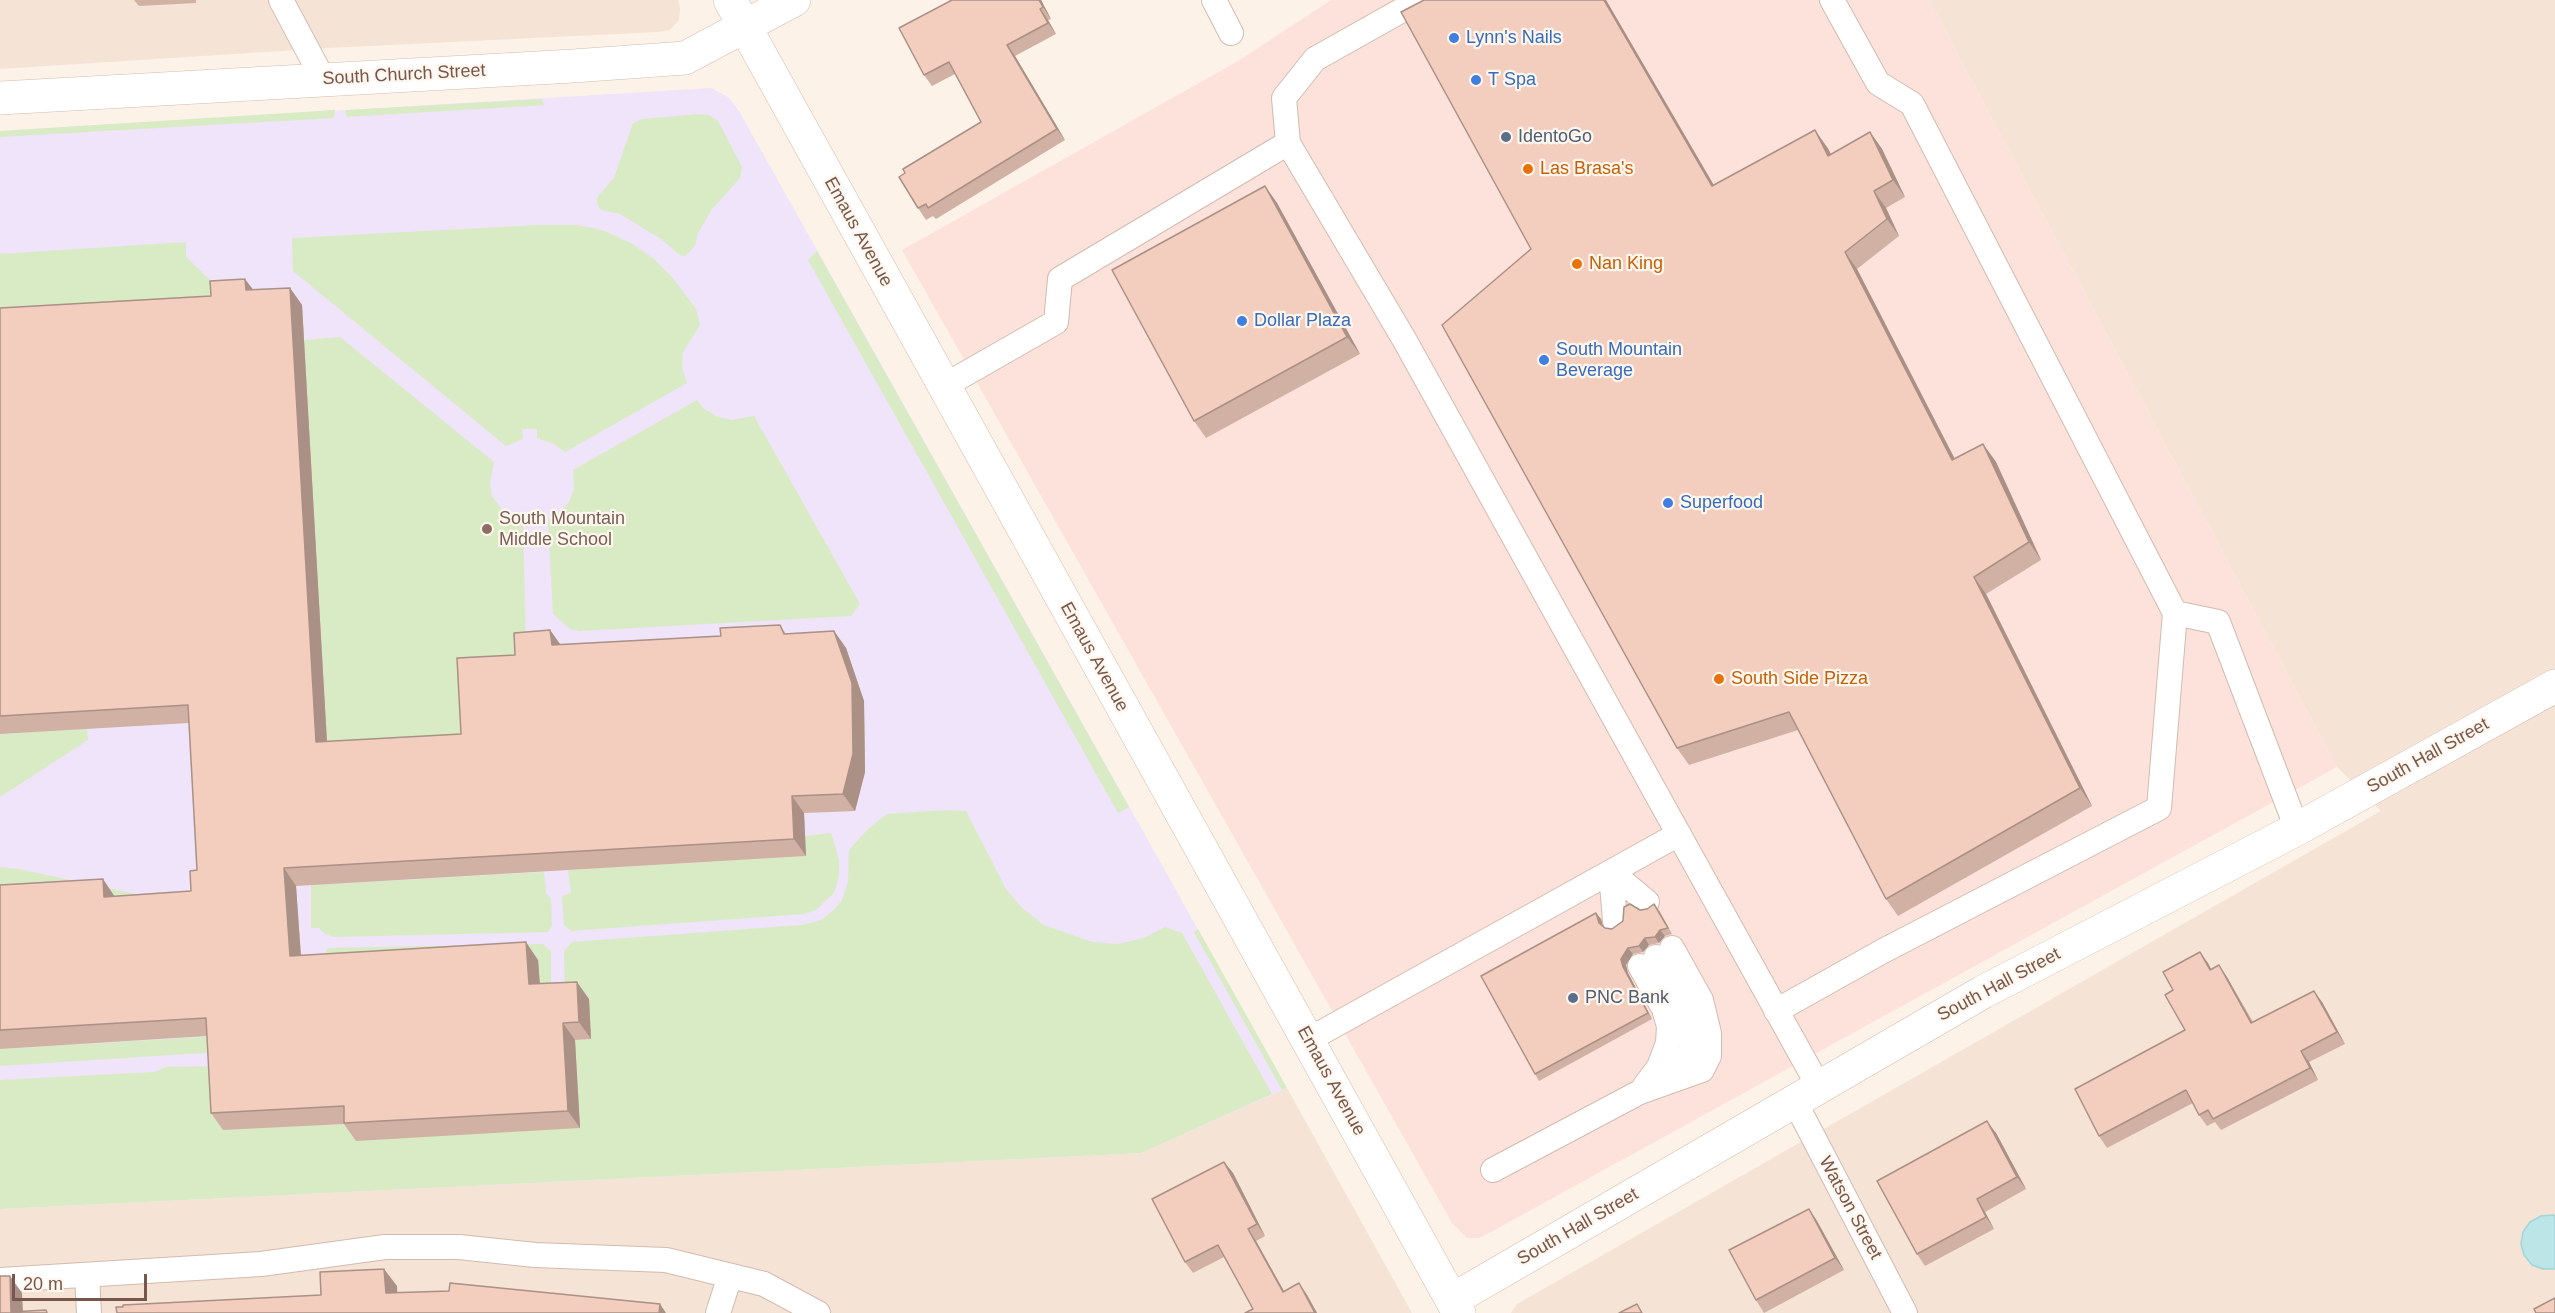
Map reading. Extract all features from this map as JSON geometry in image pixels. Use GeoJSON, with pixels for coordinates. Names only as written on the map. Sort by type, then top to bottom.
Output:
{"type":"FeatureCollection","features":[{"type":"Feature","properties":{"kind":"street","name":"South Church Street"},"geometry":{"type":"LineString","coordinates":[[0,98],[685,58],[737,13],[794,0]]}},
{"type":"Feature","properties":{"kind":"street","name":"Emaus Avenue"},"geometry":{"type":"LineString","coordinates":[[737,13],[1456,1306]]}},
{"type":"Feature","properties":{"kind":"street","name":"South Hall Street"},"geometry":{"type":"LineString","coordinates":[[1456,1306],[1983,992],[2297,829],[2555,686]]}},
{"type":"Feature","properties":{"kind":"lane"},"geometry":{"type":"LineString","coordinates":[[281,0],[323,79]]}},
{"type":"Feature","properties":{"kind":"lane"},"geometry":{"type":"LineString","coordinates":[[1214,0],[1232,33]]}},
{"type":"Feature","properties":{"kind":"lane"},"geometry":{"type":"LineString","coordinates":[[944,386],[1056,322],[1060,279],[1288,143],[1284,98],[1315,59],[1420,0]]}},
{"type":"Feature","properties":{"kind":"lane"},"geometry":{"type":"LineString","coordinates":[[1776,1011],[1883,951],[2158,808],[2175,613],[1912,104],[1878,83],[1832,0]]}},
{"type":"Feature","properties":{"kind":"lane","name":"Watson Street"},"geometry":{"type":"LineString","coordinates":[[1288,143],[1404,339],[1776,1011],[1807,1095],[1905,1313]]}},
{"type":"Feature","properties":{"kind":"lane"},"geometry":{"type":"LineString","coordinates":[[2175,613],[2218,622],[2297,829]]}},
{"type":"Feature","properties":{"kind":"lane"},"geometry":{"type":"LineString","coordinates":[[1308,1040],[1679,834]]}},
{"type":"Feature","properties":{"kind":"lane"},"geometry":{"type":"LineString","coordinates":[[1611,872],[1631,912],[1611,872]]}},
{"type":"Feature","properties":{"kind":"lane"},"geometry":{"type":"LineString","coordinates":[[1493,1170],[1640,1092],[1702,1070],[1709,1056],[1709,1033],[1701,1000],[1656,957],[1669,1026],[1668,1043],[1659,1067],[1640,1092]]}},
{"type":"Feature","properties":{"kind":"lane"},"geometry":{"type":"LineString","coordinates":[[0,1280],[261,1264],[385,1247],[459,1247],[536,1255],[666,1260],[764,1284],[819,1313]]}},
{"type":"Feature","properties":{"kind":"lane"},"geometry":{"type":"LineString","coordinates":[[87,1275],[89,1313]]}},
{"type":"Feature","properties":{"kind":"lane"},"geometry":{"type":"LineString","coordinates":[[718,1313],[730,1276]]}},
{"type":"Feature","properties":{"kind":"shaded area"},"geometry":{"type":"Polygon","coordinates":[[[0,0],[678,0],[680,8],[679,20],[670,30],[658,32],[328,48],[0,69],[0,0]]]}},
{"type":"Feature","properties":{"kind":"shaded area"},"geometry":{"type":"Polygon","coordinates":[[[1331,0],[1929,0],[2337,767],[1480,1238],[1467,1238],[1452,1223],[902,250],[1238,61],[1331,0]]]}},
{"type":"Feature","properties":{"kind":"shaded area"},"geometry":{"type":"Polygon","coordinates":[[[1929,0],[2555,0],[2555,1313],[1511,1313],[1517,1304],[2381,811],[2337,767],[1929,0]]]}},
{"type":"Feature","properties":{"kind":"shaded area","name":"South Mountain Middle School"},"geometry":{"type":"Polygon","coordinates":[[[711,88],[728,97],[739,111],[1287,1088],[1141,1153],[0,1209],[0,131],[711,88]]]}},
{"type":"Feature","properties":{"kind":"shaded area"},"geometry":{"type":"Polygon","coordinates":[[[1287,1088],[1412,1313],[0,1313],[0,1209],[1140,1153],[1287,1088]]]}},
{"type":"Feature","properties":{"kind":"green space"},"geometry":{"type":"Polygon","coordinates":[[[541,99],[545,105],[346,117],[346,110],[541,99]]]}},
{"type":"Feature","properties":{"kind":"green space"},"geometry":{"type":"Polygon","coordinates":[[[335,110],[334,118],[0,137],[0,131],[335,110]]]}},
{"type":"Feature","properties":{"kind":"green space"},"geometry":{"type":"Polygon","coordinates":[[[709,115],[718,121],[742,167],[740,178],[712,209],[698,233],[695,246],[685,256],[680,255],[661,239],[620,214],[601,210],[597,203],[598,196],[614,178],[633,123],[642,119],[709,115]]]}},
{"type":"Feature","properties":{"kind":"green space"},"geometry":{"type":"Polygon","coordinates":[[[577,225],[602,230],[631,243],[654,259],[672,277],[696,309],[700,325],[683,352],[682,367],[687,383],[565,452],[554,444],[537,438],[537,429],[522,429],[523,439],[506,446],[293,271],[292,238],[577,225]]]}},
{"type":"Feature","properties":{"kind":"green space"},"geometry":{"type":"Polygon","coordinates":[[[186,242],[186,257],[211,281],[213,299],[0,327],[0,254],[186,242]]]}},
{"type":"Feature","properties":{"kind":"green space"},"geometry":{"type":"Polygon","coordinates":[[[817,251],[1129,807],[1118,813],[808,260],[817,251]]]}},
{"type":"Feature","properties":{"kind":"green space"},"geometry":{"type":"Polygon","coordinates":[[[340,337],[494,462],[490,483],[492,496],[510,517],[523,522],[526,650],[474,752],[328,760],[304,340],[340,337]]]}},
{"type":"Feature","properties":{"kind":"green space"},"geometry":{"type":"Polygon","coordinates":[[[697,400],[703,408],[716,416],[731,420],[754,416],[860,604],[851,616],[579,631],[570,629],[553,614],[548,520],[569,502],[574,489],[573,470],[697,400]]]}},
{"type":"Feature","properties":{"kind":"green space"},"geometry":{"type":"Polygon","coordinates":[[[87,729],[88,740],[0,797],[0,734],[87,729]]]}},
{"type":"Feature","properties":{"kind":"green space"},"geometry":{"type":"Polygon","coordinates":[[[966,811],[1006,889],[1022,908],[1044,925],[1092,942],[1118,944],[1144,938],[1165,927],[1182,933],[1272,1094],[1141,1153],[0,1209],[0,1080],[154,1072],[166,1067],[219,1066],[223,1130],[356,1123],[580,1128],[575,1040],[591,1039],[589,1000],[565,1001],[564,951],[572,942],[802,925],[821,920],[842,900],[848,882],[849,850],[868,829],[887,814],[966,811]]]}},
{"type":"Feature","properties":{"kind":"green space"},"geometry":{"type":"Polygon","coordinates":[[[831,833],[839,859],[839,876],[834,893],[816,910],[804,914],[571,931],[564,925],[562,896],[571,893],[568,870],[806,856],[805,836],[831,833]]]}},
{"type":"Feature","properties":{"kind":"green space"},"geometry":{"type":"Polygon","coordinates":[[[0,867],[19,869],[173,902],[0,903],[0,867]]]}},
{"type":"Feature","properties":{"kind":"green space"},"geometry":{"type":"Polygon","coordinates":[[[544,872],[546,894],[551,898],[552,926],[548,932],[334,937],[325,934],[319,928],[311,928],[311,885],[544,872]]]}},
{"type":"Feature","properties":{"kind":"green space"},"geometry":{"type":"Polygon","coordinates":[[[1198,929],[1287,1088],[1282,1090],[1194,932],[1198,929]]]}},
{"type":"Feature","properties":{"kind":"green space"},"geometry":{"type":"Polygon","coordinates":[[[543,944],[551,951],[551,1002],[323,956],[328,948],[543,944]]]}},
{"type":"Feature","properties":{"kind":"green space"},"geometry":{"type":"Polygon","coordinates":[[[218,1036],[218,1052],[0,1066],[0,1049],[218,1036]]]}},
{"type":"Feature","properties":{"kind":"water"},"geometry":{"type":"Polygon","coordinates":[[[2541,1216],[2555,1216],[2555,1269],[2543,1269],[2532,1265],[2524,1255],[2521,1244],[2523,1232],[2530,1222],[2541,1216]]]}},
{"type":"Feature","properties":{"kind":"building"},"geometry":{"type":"Polygon","coordinates":[[[952,0],[1039,0],[1043,7],[1040,9],[1048,23],[1007,45],[1057,129],[928,208],[926,204],[918,208],[899,177],[905,173],[903,169],[981,122],[949,62],[924,75],[899,28],[952,0]]]}},
{"type":"Feature","properties":{"kind":"building"},"geometry":{"type":"Polygon","coordinates":[[[1424,0],[1604,0],[1712,186],[1815,130],[1828,156],[1870,132],[1893,180],[1874,191],[1887,219],[1845,252],[1952,460],[1983,444],[2029,542],[1974,577],[2080,788],[1886,899],[1789,712],[1677,748],[1442,325],[1531,249],[1401,12],[1424,0]]]}},
{"type":"Feature","properties":{"kind":"building","name":"Dollar Plaza"},"geometry":{"type":"Polygon","coordinates":[[[1265,186],[1347,337],[1194,421],[1112,270],[1265,186]]]}},
{"type":"Feature","properties":{"kind":"building"},"geometry":{"type":"Polygon","coordinates":[[[245,279],[246,290],[290,288],[316,742],[461,734],[457,658],[515,655],[514,633],[550,630],[552,645],[721,636],[720,628],[780,625],[784,634],[834,631],[852,683],[853,754],[843,794],[792,796],[794,839],[284,868],[290,956],[526,942],[529,984],[577,982],[579,1022],[563,1023],[568,1111],[344,1123],[344,1106],[211,1113],[206,1018],[0,1030],[0,885],[103,879],[104,897],[191,891],[190,871],[197,870],[188,705],[0,716],[0,308],[211,296],[210,281],[245,279]]]}},
{"type":"Feature","properties":{"kind":"building","name":"PNC Bank"},"geometry":{"type":"Polygon","coordinates":[[[1630,904],[1640,910],[1647,909],[1654,904],[1668,928],[1660,930],[1655,937],[1645,938],[1639,946],[1628,948],[1621,959],[1648,1013],[1535,1074],[1481,976],[1596,913],[1599,923],[1605,928],[1612,929],[1623,921],[1624,907],[1630,904]]]}},
{"type":"Feature","properties":{"kind":"building"},"geometry":{"type":"Polygon","coordinates":[[[2200,952],[2210,970],[2219,965],[2251,1023],[2314,991],[2337,1032],[2301,1051],[2310,1068],[2213,1119],[2208,1110],[2199,1115],[2186,1090],[2099,1136],[2075,1089],[2185,1030],[2165,995],[2173,990],[2163,972],[2200,952]]]}},
{"type":"Feature","properties":{"kind":"building"},"geometry":{"type":"Polygon","coordinates":[[[1987,1121],[2017,1177],[1977,1199],[1986,1217],[1917,1254],[1877,1181],[1987,1121]]]}},
{"type":"Feature","properties":{"kind":"building"},"geometry":{"type":"Polygon","coordinates":[[[1224,1162],[1257,1224],[1248,1229],[1283,1292],[1299,1283],[1315,1313],[1245,1313],[1253,1309],[1218,1245],[1185,1262],[1152,1199],[1224,1162]]]}},
{"type":"Feature","properties":{"kind":"building"},"geometry":{"type":"Polygon","coordinates":[[[1809,1209],[1835,1258],[1756,1300],[1729,1250],[1809,1209]]]}},
{"type":"Feature","properties":{"kind":"building"},"geometry":{"type":"Polygon","coordinates":[[[384,1269],[386,1293],[449,1291],[450,1283],[660,1304],[659,1313],[117,1313],[116,1307],[321,1295],[320,1272],[384,1269]]]}},
{"type":"Feature","properties":{"kind":"building"},"geometry":{"type":"Polygon","coordinates":[[[0,1276],[10,1276],[11,1312],[46,1310],[47,1313],[0,1313],[0,1276]]]}},
{"type":"Feature","properties":{"kind":"building"},"geometry":{"type":"Polygon","coordinates":[[[2555,1298],[2555,1313],[2536,1313],[2534,1309],[2555,1298]]]}},
{"type":"Feature","properties":{"kind":"building"},"geometry":{"type":"Polygon","coordinates":[[[1637,1304],[1642,1313],[1619,1313],[1637,1304]]]}},
{"type":"Feature","properties":{"kind":"place","name":"Lynn's Nails"},"geometry":{"type":"Point","coordinates":[1454,38]}},
{"type":"Feature","properties":{"kind":"place","name":"T Spa"},"geometry":{"type":"Point","coordinates":[1476,80]}},
{"type":"Feature","properties":{"kind":"place","name":"IdentoGo"},"geometry":{"type":"Point","coordinates":[1506,137]}},
{"type":"Feature","properties":{"kind":"place","name":"Las Brasa's"},"geometry":{"type":"Point","coordinates":[1528,169]}},
{"type":"Feature","properties":{"kind":"place","name":"Nan King"},"geometry":{"type":"Point","coordinates":[1577,264]}},
{"type":"Feature","properties":{"kind":"place","name":"Dollar Plaza"},"geometry":{"type":"Point","coordinates":[1242,321]}},
{"type":"Feature","properties":{"kind":"place","name":"South Mountain Beverage"},"geometry":{"type":"Point","coordinates":[1544,360]}},
{"type":"Feature","properties":{"kind":"place","name":"Superfood"},"geometry":{"type":"Point","coordinates":[1668,503]}},
{"type":"Feature","properties":{"kind":"place","name":"South Mountain Middle School"},"geometry":{"type":"Point","coordinates":[487,529]}},
{"type":"Feature","properties":{"kind":"place","name":"South Side Pizza"},"geometry":{"type":"Point","coordinates":[1719,679]}},
{"type":"Feature","properties":{"kind":"place","name":"PNC Bank"},"geometry":{"type":"Point","coordinates":[1573,998]}}]}
